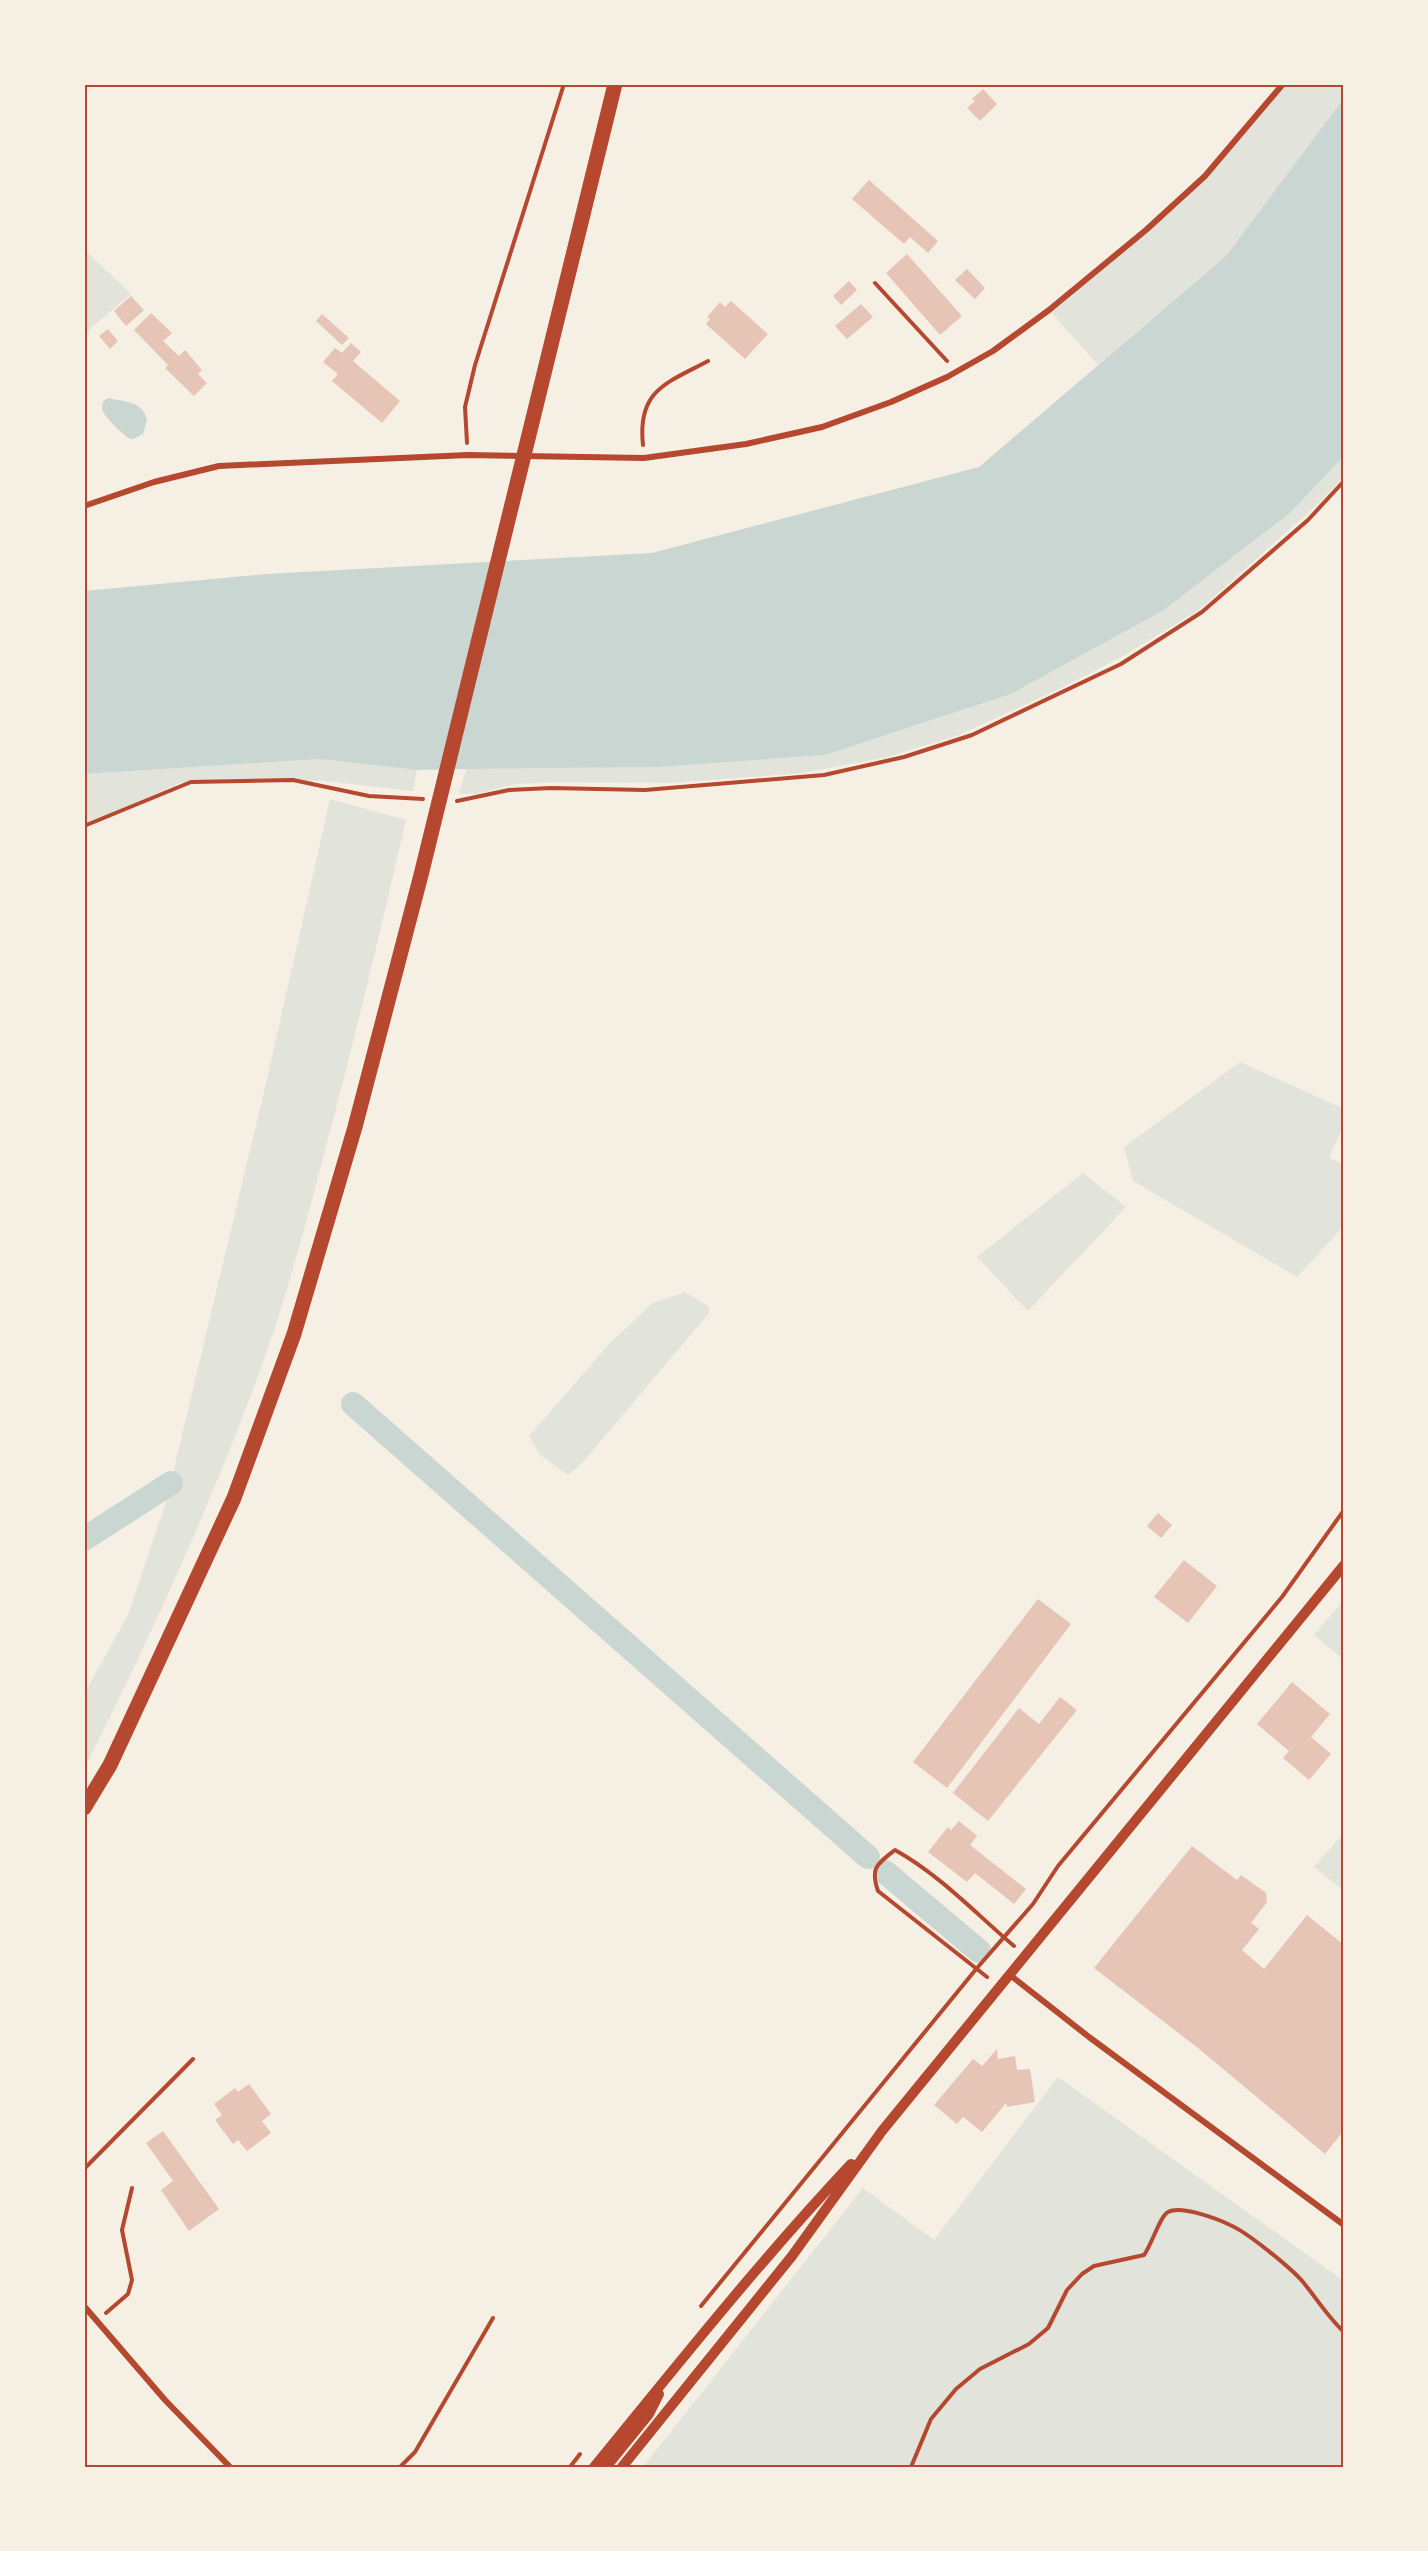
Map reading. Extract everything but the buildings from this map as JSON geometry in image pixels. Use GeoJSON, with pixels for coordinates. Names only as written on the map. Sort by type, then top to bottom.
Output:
{"type":"FeatureCollection","features":[{"type":"Feature","properties":{"kind":"main road"},"geometry":{"type":"LineString","coordinates":[[84,1808],[110,1765],[234,1498],[294,1334],[355,1127],[421,875],[615,84]]}},
{"type":"Feature","properties":{"kind":"street"},"geometry":{"type":"LineString","coordinates":[[84,506],[154,483],[219,466],[468,455],[644,458],[746,444],[822,427],[891,402],[957,371],[993,351],[1049,310],[1146,230],[1205,176],[1283,84]]}},
{"type":"Feature","properties":{"kind":"street"},"geometry":{"type":"LineString","coordinates":[[622,2467],[792,2256],[882,2131],[1344,1565]]}},
{"type":"Feature","properties":{"kind":"street"},"geometry":{"type":"LineString","coordinates":[[1010,1975],[1089,2037],[1344,2224]]}},
{"type":"Feature","properties":{"kind":"street"},"geometry":{"type":"LineString","coordinates":[[594,2467],[793,2226],[882,2131]]}},
{"type":"Feature","properties":{"kind":"street"},"geometry":{"type":"LineString","coordinates":[[84,2306],[165,2400],[230,2467]]}},
{"type":"Feature","properties":{"kind":"street"},"geometry":{"type":"LineString","coordinates":[[606,2467],[649,2414],[667,2378]]}},
{"type":"Feature","properties":{"kind":"path"},"geometry":{"type":"LineString","coordinates":[[468,455],[465,407],[476,364],[564,84]]}},
{"type":"Feature","properties":{"kind":"path"},"geometry":{"type":"LineString","coordinates":[[875,282],[957,371]]}},
{"type":"Feature","properties":{"kind":"path"},"geometry":{"type":"LineString","coordinates":[[644,458],[641,429],[649,401],[660,386],[708,361]]}},
{"type":"Feature","properties":{"kind":"path"},"geometry":{"type":"LineString","coordinates":[[449,801],[460,801],[509,790],[655,789],[825,775],[904,757],[972,735],[1121,664],[1202,612],[1308,520],[1344,481]]}},
{"type":"Feature","properties":{"kind":"path"},"geometry":{"type":"LineString","coordinates":[[84,826],[191,782],[293,780],[369,796],[426,799]]}},
{"type":"Feature","properties":{"kind":"path"},"geometry":{"type":"LineString","coordinates":[[697,2311],[976,1968],[1033,1904],[1058,1866],[1282,1597],[1344,1510]]}},
{"type":"Feature","properties":{"kind":"path"},"geometry":{"type":"LineString","coordinates":[[999,1988],[878,1891],[873,1877],[874,1870],[895,1850],[911,1859],[934,1876],[1025,1955]]}},
{"type":"Feature","properties":{"kind":"path"},"geometry":{"type":"LineString","coordinates":[[84,2169],[193,2059]]}},
{"type":"Feature","properties":{"kind":"path"},"geometry":{"type":"LineString","coordinates":[[96,2321],[128,2294],[132,2280],[122,2230],[132,2188]]}},
{"type":"Feature","properties":{"kind":"path"},"geometry":{"type":"LineString","coordinates":[[911,2467],[931,2419],[956,2389],[980,2369],[1029,2344],[1048,2328],[1067,2290],[1082,2274],[1094,2266],[1144,2255],[1153,2242],[1160,2220],[1174,2209],[1198,2213],[1232,2225],[1302,2281],[1332,2321],[1344,2332]]}},
{"type":"Feature","properties":{"kind":"path"},"geometry":{"type":"LineString","coordinates":[[400,2467],[415,2452],[493,2318]]}},
{"type":"Feature","properties":{"kind":"path"},"geometry":{"type":"LineString","coordinates":[[570,2467],[585,2449]]}},
{"type":"Feature","properties":{"kind":"shaded area"},"geometry":{"type":"Polygon","coordinates":[[[1283,84],[1344,84],[1344,98],[1226,256],[1098,365],[1049,310],[1205,176],[1283,84]]]}},
{"type":"Feature","properties":{"kind":"shaded area"},"geometry":{"type":"Polygon","coordinates":[[[1344,98],[1344,456],[1290,513],[1164,610],[1011,694],[825,755],[659,767],[417,770],[319,759],[84,774],[84,591],[267,574],[652,553],[979,467],[1226,256],[1344,98]]]}},
{"type":"Feature","properties":{"kind":"shaded area"},"geometry":{"type":"Polygon","coordinates":[[[84,249],[131,294],[84,334],[84,249]]]}},
{"type":"Feature","properties":{"kind":"shaded area"},"geometry":{"type":"Polygon","coordinates":[[[108,398],[131,403],[140,408],[147,419],[143,434],[133,439],[128,438],[113,424],[102,409],[103,402],[108,398]]]}},
{"type":"Feature","properties":{"kind":"shaded area"},"geometry":{"type":"Polygon","coordinates":[[[1344,456],[1344,477],[1317,505],[1199,610],[1118,659],[957,736],[887,757],[803,773],[670,783],[515,784],[476,794],[459,794],[466,769],[659,767],[825,755],[1011,694],[1164,610],[1290,513],[1344,456]]]}},
{"type":"Feature","properties":{"kind":"shaded area"},"geometry":{"type":"Polygon","coordinates":[[[319,759],[417,770],[413,791],[325,781],[242,779],[180,783],[84,826],[84,774],[319,759]]]}},
{"type":"Feature","properties":{"kind":"shaded area"},"geometry":{"type":"Polygon","coordinates":[[[330,799],[406,820],[346,1071],[291,1276],[248,1402],[183,1561],[84,1769],[84,1694],[128,1615],[166,1502],[267,1079],[330,799]]]}},
{"type":"Feature","properties":{"kind":"shaded area"},"geometry":{"type":"Polygon","coordinates":[[[1240,1062],[1344,1109],[1344,1125],[1329,1157],[1344,1166],[1344,1226],[1297,1277],[1133,1181],[1124,1147],[1240,1062]]]}},
{"type":"Feature","properties":{"kind":"shaded area"},"geometry":{"type":"Polygon","coordinates":[[[1083,1173],[1126,1207],[1028,1311],[977,1257],[1083,1173]]]}},
{"type":"Feature","properties":{"kind":"shaded area"},"geometry":{"type":"Polygon","coordinates":[[[685,1292],[709,1307],[709,1313],[583,1462],[568,1475],[540,1455],[529,1436],[611,1342],[653,1303],[685,1292]]]}},
{"type":"Feature","properties":{"kind":"shaded area"},"geometry":{"type":"Polygon","coordinates":[[[1344,1600],[1344,1660],[1314,1635],[1344,1600]]]}},
{"type":"Feature","properties":{"kind":"shaded area"},"geometry":{"type":"Polygon","coordinates":[[[1344,1833],[1344,1891],[1314,1867],[1344,1833]]]}},
{"type":"Feature","properties":{"kind":"shaded area"},"geometry":{"type":"Polygon","coordinates":[[[1058,2077],[1344,2281],[1344,2467],[643,2467],[863,2188],[934,2240],[1058,2077]]]}},
{"type":"Feature","properties":{"kind":"waterway"},"geometry":{"type":"LineString","coordinates":[[353,1404],[868,1857]]}},
{"type":"Feature","properties":{"kind":"waterway"},"geometry":{"type":"LineString","coordinates":[[84,1539],[171,1483]]}},
{"type":"Feature","properties":{"kind":"waterway"},"geometry":{"type":"LineString","coordinates":[[885,1872],[979,1951]]}}]}
